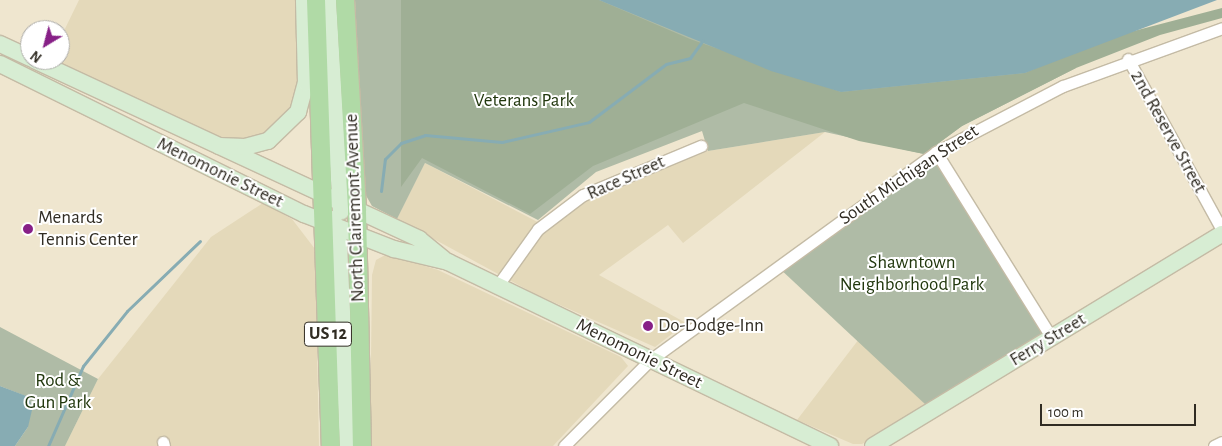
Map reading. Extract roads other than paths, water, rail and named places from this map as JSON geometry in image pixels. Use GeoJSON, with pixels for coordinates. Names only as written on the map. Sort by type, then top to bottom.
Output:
{"type":"FeatureCollection","features":[{"type":"Feature","properties":{"kind":"main road"},"geometry":{"type":"LineString","coordinates":[[209,143],[257,145],[285,129],[298,112],[306,82],[304,0]]}},
{"type":"Feature","properties":{"kind":"main road","name":"North Clairemont Avenue"},"geometry":{"type":"LineString","coordinates":[[316,0],[331,201],[331,446]]}},
{"type":"Feature","properties":{"kind":"main road"},"geometry":{"type":"LineString","coordinates":[[328,0],[331,201],[358,235]]}},
{"type":"Feature","properties":{"kind":"main road","name":"North Clairemont Avenue"},"geometry":{"type":"LineString","coordinates":[[345,0],[358,235],[362,446]]}},
{"type":"Feature","properties":{"kind":"main road"},"geometry":{"type":"LineString","coordinates":[[0,44],[20,53]]}},
{"type":"Feature","properties":{"kind":"main road","name":"Menomonie Street"},"geometry":{"type":"LineString","coordinates":[[0,64],[330,225],[448,262],[830,446]]}},
{"type":"Feature","properties":{"kind":"main road","name":"Menomonie Street"},"geometry":{"type":"LineString","coordinates":[[55,70],[331,201],[419,239],[448,262]]}},
{"type":"Feature","properties":{"kind":"main road"},"geometry":{"type":"LineString","coordinates":[[330,225],[348,446]]}},
{"type":"Feature","properties":{"kind":"main road","name":"Ferry Street"},"geometry":{"type":"LineString","coordinates":[[873,446],[1222,234]]}},
{"type":"Feature","properties":{"kind":"street","name":"South Michigan Street"},"geometry":{"type":"LineString","coordinates":[[564,446],[650,360],[936,152],[1045,94],[1128,59],[1222,28]]}},
{"type":"Feature","properties":{"kind":"street","name":"2nd Reserve Street"},"geometry":{"type":"LineString","coordinates":[[1128,59],[1222,230]]}},
{"type":"Feature","properties":{"kind":"street","name":"Race Street"},"geometry":{"type":"LineString","coordinates":[[498,285],[538,230],[583,195],[702,146]]}},
{"type":"Feature","properties":{"kind":"street"},"geometry":{"type":"LineString","coordinates":[[936,152],[1052,338]]}},
{"type":"Feature","properties":{"kind":"street"},"geometry":{"type":"LineString","coordinates":[[1214,446],[1222,442]]}},
{"type":"Feature","properties":{"kind":"water"},"geometry":{"type":"Polygon","coordinates":[[[599,0],[1217,0],[1025,73],[841,92],[771,71],[599,0]]]}},
{"type":"Feature","properties":{"kind":"water"},"geometry":{"type":"Polygon","coordinates":[[[0,386],[29,397],[32,410],[28,427],[15,446],[0,446],[0,386]]]}},
{"type":"Feature","properties":{"kind":"waterway"},"geometry":{"type":"LineString","coordinates":[[381,191],[385,159],[401,143],[425,135],[502,142],[589,122],[666,64],[690,58],[703,40]]}},
{"type":"Feature","properties":{"kind":"waterway"},"geometry":{"type":"LineString","coordinates":[[48,446],[83,366],[127,311],[200,241]]}},
{"type":"Feature","properties":{"kind":"place","name":"Menards Tennis Center"},"geometry":{"type":"Point","coordinates":[28,229]}},
{"type":"Feature","properties":{"kind":"place","name":"Do-Dodge-Inn"},"geometry":{"type":"Point","coordinates":[648,326]}},
{"type":"Feature","properties":{"kind":"park label","name":"Veterans Park"},"geometry":{"type":"Point","coordinates":[524,101]}},
{"type":"Feature","properties":{"kind":"park label","name":"Shawntown Neighborhood Park"},"geometry":{"type":"Point","coordinates":[912,274]}},
{"type":"Feature","properties":{"kind":"park label","name":"Rod & Gun Park"},"geometry":{"type":"Point","coordinates":[58,392]}}]}
